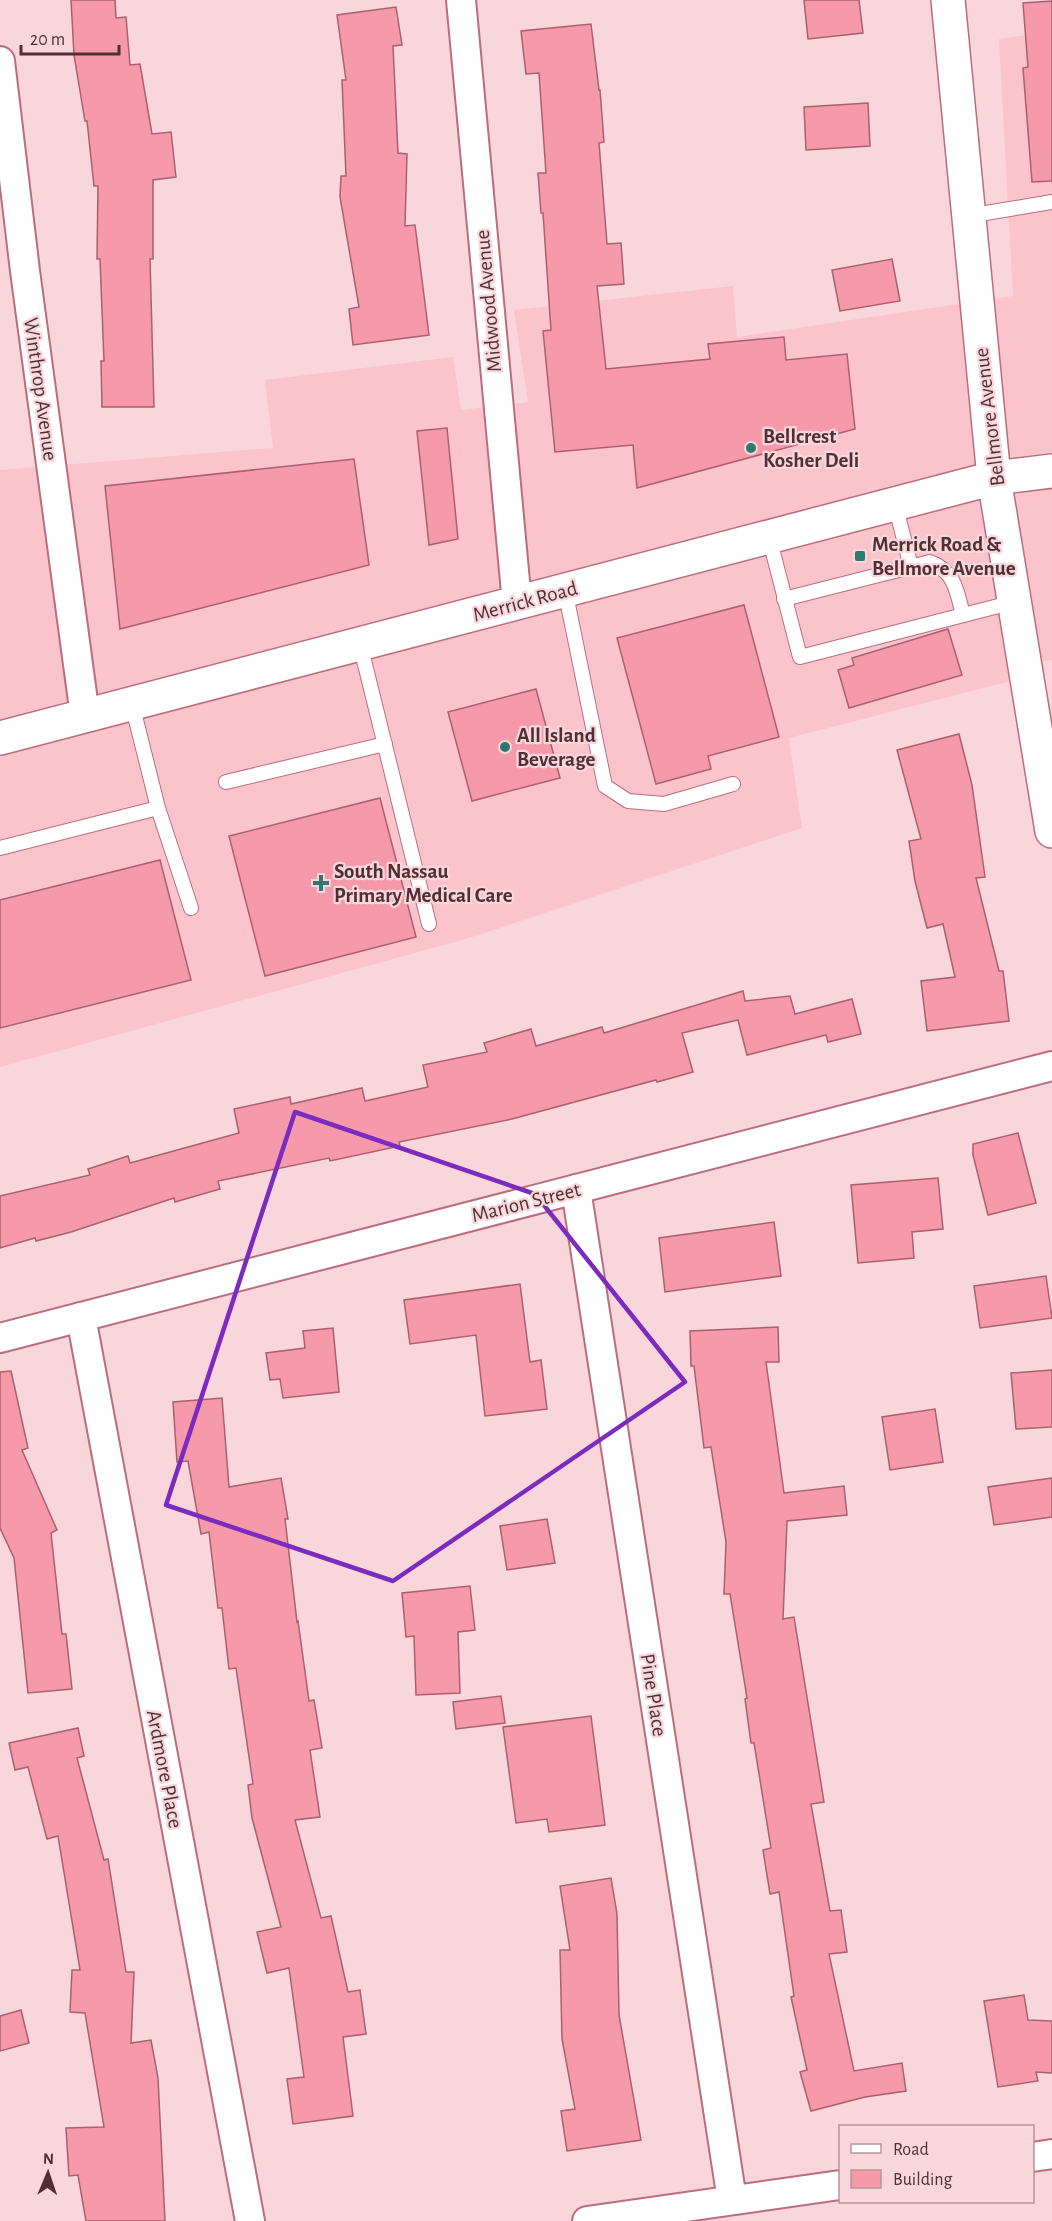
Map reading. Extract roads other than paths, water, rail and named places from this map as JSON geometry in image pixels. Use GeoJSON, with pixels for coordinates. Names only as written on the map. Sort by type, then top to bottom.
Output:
{"type":"FeatureCollection","features":[{"type":"Feature","properties":{"kind":"main road","name":"Bellmore Avenue"},"geometry":{"type":"LineString","coordinates":[[948,0],[994,478],[1052,831]]}},
{"type":"Feature","properties":{"kind":"main road","name":"Merrick Road"},"geometry":{"type":"LineString","coordinates":[[0,738],[994,478],[1052,471]]}},
{"type":"Feature","properties":{"kind":"street","name":"Midwood Avenue"},"geometry":{"type":"LineString","coordinates":[[461,0],[517,603]]}},
{"type":"Feature","properties":{"kind":"street","name":"Winthrop Avenue"},"geometry":{"type":"LineString","coordinates":[[0,62],[12,272],[85,716]]}},
{"type":"Feature","properties":{"kind":"street","name":"Marion Street"},"geometry":{"type":"LineString","coordinates":[[0,1338],[1052,1066]]}},
{"type":"Feature","properties":{"kind":"street","name":"Pine Place"},"geometry":{"type":"LineString","coordinates":[[576,1189],[732,2200]]}},
{"type":"Feature","properties":{"kind":"street","name":"Ardmore Place"},"geometry":{"type":"LineString","coordinates":[[81,1317],[250,2221]]}},
{"type":"Feature","properties":{"kind":"street"},"geometry":{"type":"LineString","coordinates":[[1034,2157],[1052,2154]]}},
{"type":"Feature","properties":{"kind":"street"},"geometry":{"type":"LineString","coordinates":[[587,2221],[839,2185]]}},
{"type":"Feature","properties":{"kind":"lane"},"geometry":{"type":"LineString","coordinates":[[968,216],[1052,202]]}},
{"type":"Feature","properties":{"kind":"lane"},"geometry":{"type":"LineString","coordinates":[[895,504],[904,572]]}},
{"type":"Feature","properties":{"kind":"lane"},"geometry":{"type":"LineString","coordinates":[[769,537],[800,657],[873,639],[912,622],[963,615],[1016,602]]}},
{"type":"Feature","properties":{"kind":"lane"},"geometry":{"type":"LineString","coordinates":[[784,599],[860,585],[930,562],[942,566],[953,578],[963,615]]}},
{"type":"Feature","properties":{"kind":"lane"},"geometry":{"type":"LineString","coordinates":[[565,590],[605,786],[628,801],[664,804],[733,784]]}},
{"type":"Feature","properties":{"kind":"lane"},"geometry":{"type":"LineString","coordinates":[[870,624],[873,639]]}},
{"type":"Feature","properties":{"kind":"lane"},"geometry":{"type":"LineString","coordinates":[[360,644],[429,924]]}},
{"type":"Feature","properties":{"kind":"lane"},"geometry":{"type":"LineString","coordinates":[[132,704],[158,808],[190,908]]}},
{"type":"Feature","properties":{"kind":"lane"},"geometry":{"type":"LineString","coordinates":[[226,782],[385,744]]}},
{"type":"Feature","properties":{"kind":"lane"},"geometry":{"type":"LineString","coordinates":[[0,848],[158,808]]}},
{"type":"Feature","properties":{"kind":"place","name":"Bellcrest Kosher Deli"},"geometry":{"type":"Point","coordinates":[751,448]}},
{"type":"Feature","properties":{"kind":"place","name":"Merrick Road & Bellmore Avenue"},"geometry":{"type":"Point","coordinates":[860,556]}},
{"type":"Feature","properties":{"kind":"place","name":"All Island Beverage"},"geometry":{"type":"Point","coordinates":[505,747]}},
{"type":"Feature","properties":{"kind":"place","name":"South Nassau Primary Medical Care"},"geometry":{"type":"Point","coordinates":[321,883]}}]}
